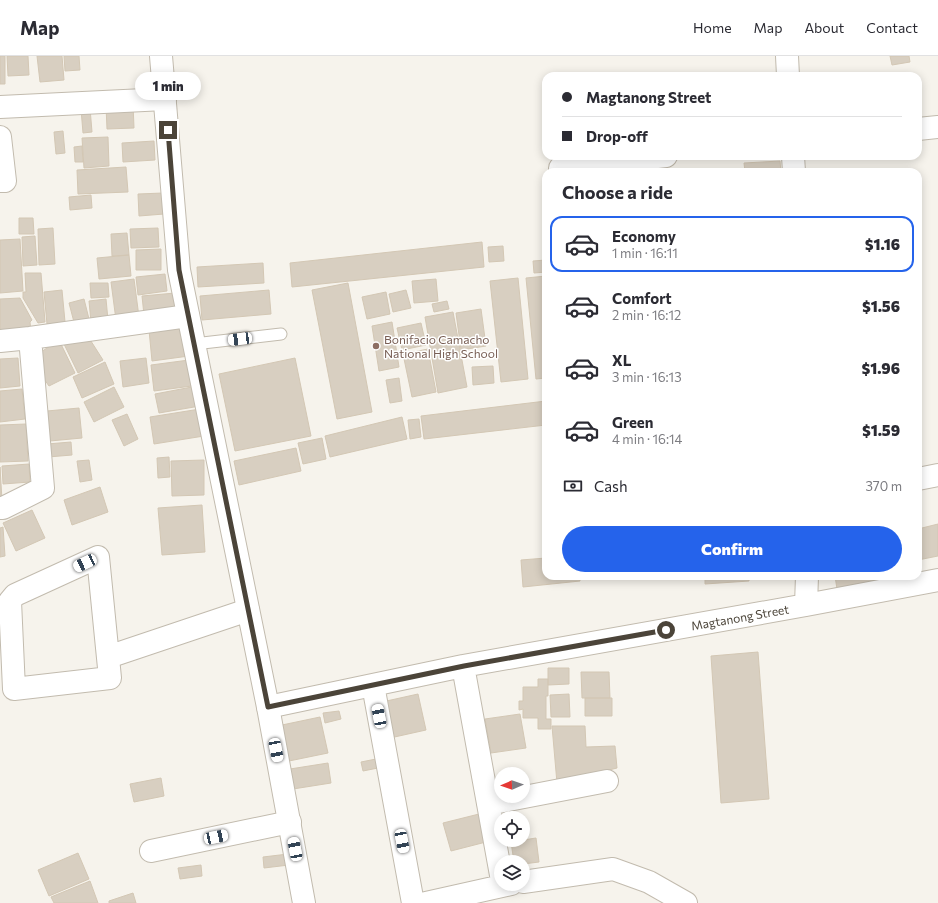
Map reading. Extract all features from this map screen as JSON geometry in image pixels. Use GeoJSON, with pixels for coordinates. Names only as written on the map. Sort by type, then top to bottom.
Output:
{"type":"FeatureCollection","features":[{"type":"Feature","properties":{"kind":"street"},"geometry":{"type":"LineString","coordinates":[[161,56],[179,270],[268,707],[304,903]]}},
{"type":"Feature","properties":{"kind":"street"},"geometry":{"type":"LineString","coordinates":[[787,56],[788,72]]}},
{"type":"Feature","properties":{"kind":"street"},"geometry":{"type":"LineString","coordinates":[[0,106],[165,99]]}},
{"type":"Feature","properties":{"kind":"street"},"geometry":{"type":"LineString","coordinates":[[922,129],[938,127]]}},
{"type":"Feature","properties":{"kind":"street"},"geometry":{"type":"LineString","coordinates":[[0,137],[5,181],[0,181]]}},
{"type":"Feature","properties":{"kind":"street"},"geometry":{"type":"LineString","coordinates":[[560,168],[631,160]]}},
{"type":"Feature","properties":{"kind":"street"},"geometry":{"type":"LineString","coordinates":[[0,341],[188,316]]}},
{"type":"Feature","properties":{"kind":"street"},"geometry":{"type":"LineString","coordinates":[[0,508],[4,508],[43,488],[30,338]]}},
{"type":"Feature","properties":{"kind":"street"},"geometry":{"type":"LineString","coordinates":[[922,478],[938,475]]}},
{"type":"Feature","properties":{"kind":"street"},"geometry":{"type":"LineString","coordinates":[[98,557],[108,657],[110,678],[14,689],[10,601],[15,595],[98,557]]}},
{"type":"Feature","properties":{"kind":"street","name":"Magtanong Street"},"geometry":{"type":"LineString","coordinates":[[268,707],[464,666],[806,606],[807,580]]}},
{"type":"Feature","properties":{"kind":"street"},"geometry":{"type":"LineString","coordinates":[[806,606],[938,580]]}},
{"type":"Feature","properties":{"kind":"street"},"geometry":{"type":"LineString","coordinates":[[108,657],[248,610]]}},
{"type":"Feature","properties":{"kind":"street"},"geometry":{"type":"LineString","coordinates":[[464,666],[488,804],[501,855]]}},
{"type":"Feature","properties":{"kind":"street"},"geometry":{"type":"LineString","coordinates":[[373,685],[413,903]]}},
{"type":"Feature","properties":{"kind":"street"},"geometry":{"type":"LineString","coordinates":[[488,804],[607,781]]}},
{"type":"Feature","properties":{"kind":"street"},"geometry":{"type":"LineString","coordinates":[[151,851],[290,822]]}},
{"type":"Feature","properties":{"kind":"street"},"geometry":{"type":"LineString","coordinates":[[530,879],[613,869],[649,882],[686,903]]}},
{"type":"Feature","properties":{"kind":"street"},"geometry":{"type":"LineString","coordinates":[[426,903],[494,886]]}},
{"type":"Feature","properties":{"kind":"lane"},"geometry":{"type":"LineString","coordinates":[[194,344],[282,334]]}},
{"type":"Feature","properties":{"kind":"building"},"geometry":{"type":"Polygon","coordinates":[[[0,56],[5,56],[5,84],[0,84],[0,56]]]}},
{"type":"Feature","properties":{"kind":"building"},"geometry":{"type":"Polygon","coordinates":[[[7,56],[28,56],[29,75],[8,76],[7,56]]]}},
{"type":"Feature","properties":{"kind":"building"},"geometry":{"type":"Polygon","coordinates":[[[37,56],[62,56],[64,80],[40,82],[37,56]]]}},
{"type":"Feature","properties":{"kind":"building"},"geometry":{"type":"Polygon","coordinates":[[[64,56],[79,56],[80,70],[65,71],[64,56]]]}},
{"type":"Feature","properties":{"kind":"building"},"geometry":{"type":"Polygon","coordinates":[[[890,56],[909,56],[910,62],[892,65],[890,56]]]}},
{"type":"Feature","properties":{"kind":"building"},"geometry":{"type":"Polygon","coordinates":[[[133,104],[134,128],[107,129],[106,106],[133,104]]]}},
{"type":"Feature","properties":{"kind":"building"},"geometry":{"type":"Polygon","coordinates":[[[90,108],[92,132],[83,133],[81,109],[90,108]]]}},
{"type":"Feature","properties":{"kind":"building"},"geometry":{"type":"Polygon","coordinates":[[[63,131],[65,153],[56,154],[54,132],[63,131]]]}},
{"type":"Feature","properties":{"kind":"building"},"geometry":{"type":"Polygon","coordinates":[[[108,137],[109,166],[84,168],[82,138],[108,137]]]}},
{"type":"Feature","properties":{"kind":"building"},"geometry":{"type":"Polygon","coordinates":[[[154,141],[155,160],[123,162],[122,143],[154,141]]]}},
{"type":"Feature","properties":{"kind":"building"},"geometry":{"type":"Polygon","coordinates":[[[82,146],[83,162],[75,162],[74,147],[82,146]]]}},
{"type":"Feature","properties":{"kind":"building"},"geometry":{"type":"Polygon","coordinates":[[[780,161],[781,168],[745,168],[744,163],[780,161]]]}},
{"type":"Feature","properties":{"kind":"building"},"geometry":{"type":"Polygon","coordinates":[[[126,167],[128,192],[78,194],[77,170],[126,167]]]}},
{"type":"Feature","properties":{"kind":"building"},"geometry":{"type":"Polygon","coordinates":[[[163,193],[164,214],[139,216],[138,194],[163,193]]]}},
{"type":"Feature","properties":{"kind":"building"},"geometry":{"type":"Polygon","coordinates":[[[91,195],[92,208],[70,210],[69,197],[91,195]]]}},
{"type":"Feature","properties":{"kind":"building"},"geometry":{"type":"Polygon","coordinates":[[[19,218],[33,218],[34,234],[19,234],[19,218]]]}},
{"type":"Feature","properties":{"kind":"building"},"geometry":{"type":"Polygon","coordinates":[[[53,228],[55,264],[39,265],[38,229],[53,228]]]}},
{"type":"Feature","properties":{"kind":"building"},"geometry":{"type":"Polygon","coordinates":[[[158,228],[159,247],[131,248],[130,229],[158,228]]]}},
{"type":"Feature","properties":{"kind":"building"},"geometry":{"type":"Polygon","coordinates":[[[127,233],[129,255],[112,256],[111,234],[127,233]]]}},
{"type":"Feature","properties":{"kind":"building"},"geometry":{"type":"Polygon","coordinates":[[[35,236],[37,265],[23,266],[22,237],[35,236]]]}},
{"type":"Feature","properties":{"kind":"building"},"geometry":{"type":"Polygon","coordinates":[[[20,239],[23,291],[0,293],[0,240],[20,239]]]}},
{"type":"Feature","properties":{"kind":"building"},"geometry":{"type":"Polygon","coordinates":[[[482,242],[484,267],[292,287],[290,263],[482,242]]]}},
{"type":"Feature","properties":{"kind":"building"},"geometry":{"type":"Polygon","coordinates":[[[503,246],[504,261],[489,262],[488,247],[503,246]]]}},
{"type":"Feature","properties":{"kind":"building"},"geometry":{"type":"Polygon","coordinates":[[[161,249],[161,270],[136,270],[136,250],[161,249]]]}},
{"type":"Feature","properties":{"kind":"building"},"geometry":{"type":"Polygon","coordinates":[[[129,255],[131,276],[99,279],[97,258],[129,255]]]}},
{"type":"Feature","properties":{"kind":"building"},"geometry":{"type":"Polygon","coordinates":[[[542,260],[542,272],[534,273],[533,261],[542,260]]]}},
{"type":"Feature","properties":{"kind":"building"},"geometry":{"type":"Polygon","coordinates":[[[263,263],[264,283],[198,287],[197,267],[263,263]]]}},
{"type":"Feature","properties":{"kind":"building"},"geometry":{"type":"Polygon","coordinates":[[[25,273],[41,273],[45,322],[38,323],[23,298],[23,292],[26,292],[25,273]]]}},
{"type":"Feature","properties":{"kind":"building"},"geometry":{"type":"Polygon","coordinates":[[[165,274],[167,291],[138,295],[136,277],[165,274]]]}},
{"type":"Feature","properties":{"kind":"building"},"geometry":{"type":"Polygon","coordinates":[[[542,276],[542,378],[536,379],[526,278],[542,276]]]}},
{"type":"Feature","properties":{"kind":"building"},"geometry":{"type":"Polygon","coordinates":[[[518,278],[528,379],[501,382],[490,281],[518,278]]]}},
{"type":"Feature","properties":{"kind":"building"},"geometry":{"type":"Polygon","coordinates":[[[134,279],[139,317],[116,320],[111,282],[134,279]]]}},
{"type":"Feature","properties":{"kind":"building"},"geometry":{"type":"Polygon","coordinates":[[[436,279],[438,301],[414,303],[412,281],[436,279]]]}},
{"type":"Feature","properties":{"kind":"building"},"geometry":{"type":"Polygon","coordinates":[[[90,283],[108,283],[109,297],[91,298],[90,283]]]}},
{"type":"Feature","properties":{"kind":"building"},"geometry":{"type":"Polygon","coordinates":[[[348,283],[372,412],[337,419],[312,290],[348,283]]]}},
{"type":"Feature","properties":{"kind":"building"},"geometry":{"type":"Polygon","coordinates":[[[62,290],[65,322],[47,324],[44,292],[62,290]]]}},
{"type":"Feature","properties":{"kind":"building"},"geometry":{"type":"Polygon","coordinates":[[[269,290],[271,314],[202,320],[200,296],[269,290]]]}},
{"type":"Feature","properties":{"kind":"building"},"geometry":{"type":"Polygon","coordinates":[[[406,290],[411,308],[393,312],[389,294],[406,290]]]}},
{"type":"Feature","properties":{"kind":"building"},"geometry":{"type":"Polygon","coordinates":[[[386,292],[390,314],[367,319],[362,297],[386,292]]]}},
{"type":"Feature","properties":{"kind":"building"},"geometry":{"type":"Polygon","coordinates":[[[175,293],[177,311],[144,315],[142,296],[175,293]]]}},
{"type":"Feature","properties":{"kind":"building"},"geometry":{"type":"Polygon","coordinates":[[[20,298],[32,320],[30,322],[31,332],[0,332],[0,299],[20,298]]]}},
{"type":"Feature","properties":{"kind":"building"},"geometry":{"type":"Polygon","coordinates":[[[84,299],[90,323],[75,326],[69,303],[84,299]]]}},
{"type":"Feature","properties":{"kind":"building"},"geometry":{"type":"Polygon","coordinates":[[[106,299],[108,320],[91,322],[89,301],[106,299]]]}},
{"type":"Feature","properties":{"kind":"building"},"geometry":{"type":"Polygon","coordinates":[[[447,301],[449,309],[434,312],[432,304],[447,301]]]}},
{"type":"Feature","properties":{"kind":"building"},"geometry":{"type":"Polygon","coordinates":[[[481,309],[486,346],[461,350],[456,313],[481,309]]]}},
{"type":"Feature","properties":{"kind":"building"},"geometry":{"type":"Polygon","coordinates":[[[453,312],[467,387],[438,393],[425,317],[453,312]]]}},
{"type":"Feature","properties":{"kind":"building"},"geometry":{"type":"Polygon","coordinates":[[[392,322],[399,367],[379,371],[372,326],[392,322]]]}},
{"type":"Feature","properties":{"kind":"building"},"geometry":{"type":"Polygon","coordinates":[[[421,323],[426,345],[402,350],[397,328],[421,323]]]}},
{"type":"Feature","properties":{"kind":"building"},"geometry":{"type":"Polygon","coordinates":[[[186,325],[189,356],[152,361],[149,330],[186,325]]]}},
{"type":"Feature","properties":{"kind":"building"},"geometry":{"type":"Polygon","coordinates":[[[89,338],[103,360],[78,373],[64,344],[89,338]]]}},
{"type":"Feature","properties":{"kind":"building"},"geometry":{"type":"Polygon","coordinates":[[[59,340],[75,373],[49,386],[44,379],[41,352],[59,340]]]}},
{"type":"Feature","properties":{"kind":"building"},"geometry":{"type":"Polygon","coordinates":[[[428,349],[436,392],[412,397],[403,354],[428,349]]]}},
{"type":"Feature","properties":{"kind":"building"},"geometry":{"type":"Polygon","coordinates":[[[18,358],[20,386],[0,388],[0,359],[18,358]]]}},
{"type":"Feature","properties":{"kind":"building"},"geometry":{"type":"Polygon","coordinates":[[[146,358],[149,383],[123,387],[120,361],[146,358]]]}},
{"type":"Feature","properties":{"kind":"building"},"geometry":{"type":"Polygon","coordinates":[[[295,358],[311,436],[235,451],[219,374],[295,358]]]}},
{"type":"Feature","properties":{"kind":"building"},"geometry":{"type":"Polygon","coordinates":[[[189,360],[192,386],[154,391],[151,365],[189,360]]]}},
{"type":"Feature","properties":{"kind":"building"},"geometry":{"type":"Polygon","coordinates":[[[105,362],[114,384],[82,398],[73,377],[105,362]]]}},
{"type":"Feature","properties":{"kind":"building"},"geometry":{"type":"Polygon","coordinates":[[[493,366],[494,383],[473,385],[472,367],[493,366]]]}},
{"type":"Feature","properties":{"kind":"building"},"geometry":{"type":"Polygon","coordinates":[[[399,378],[402,401],[390,403],[386,380],[399,378]]]}},
{"type":"Feature","properties":{"kind":"building"},"geometry":{"type":"Polygon","coordinates":[[[197,386],[200,406],[159,413],[155,394],[197,386]]]}},
{"type":"Feature","properties":{"kind":"building"},"geometry":{"type":"Polygon","coordinates":[[[114,387],[124,407],[94,422],[84,402],[114,387]]]}},
{"type":"Feature","properties":{"kind":"building"},"geometry":{"type":"Polygon","coordinates":[[[22,389],[25,419],[0,422],[0,391],[22,389]]]}},
{"type":"Feature","properties":{"kind":"building"},"geometry":{"type":"Polygon","coordinates":[[[542,401],[542,425],[424,439],[421,416],[542,401]]]}},
{"type":"Feature","properties":{"kind":"building"},"geometry":{"type":"Polygon","coordinates":[[[79,408],[82,438],[50,441],[47,411],[79,408]]]}},
{"type":"Feature","properties":{"kind":"building"},"geometry":{"type":"Polygon","coordinates":[[[200,409],[204,436],[154,444],[150,417],[200,409]]]}},
{"type":"Feature","properties":{"kind":"building"},"geometry":{"type":"Polygon","coordinates":[[[127,414],[138,439],[124,446],[112,420],[127,414]]]}},
{"type":"Feature","properties":{"kind":"building"},"geometry":{"type":"Polygon","coordinates":[[[402,417],[407,439],[330,457],[325,436],[402,417]]]}},
{"type":"Feature","properties":{"kind":"building"},"geometry":{"type":"Polygon","coordinates":[[[419,419],[421,437],[410,439],[408,420],[419,419]]]}},
{"type":"Feature","properties":{"kind":"building"},"geometry":{"type":"Polygon","coordinates":[[[26,424],[28,461],[0,462],[0,425],[26,424]]]}},
{"type":"Feature","properties":{"kind":"building"},"geometry":{"type":"Polygon","coordinates":[[[322,438],[326,459],[303,464],[298,443],[322,438]]]}},
{"type":"Feature","properties":{"kind":"building"},"geometry":{"type":"Polygon","coordinates":[[[71,442],[72,455],[48,457],[47,444],[71,442]]]}},
{"type":"Feature","properties":{"kind":"building"},"geometry":{"type":"Polygon","coordinates":[[[296,448],[301,471],[239,485],[234,461],[296,448]]]}},
{"type":"Feature","properties":{"kind":"building"},"geometry":{"type":"Polygon","coordinates":[[[169,457],[170,477],[158,478],[157,458],[169,457]]]}},
{"type":"Feature","properties":{"kind":"building"},"geometry":{"type":"Polygon","coordinates":[[[89,460],[92,480],[80,482],[77,461],[89,460]]]}},
{"type":"Feature","properties":{"kind":"building"},"geometry":{"type":"Polygon","coordinates":[[[204,460],[204,495],[172,496],[171,461],[204,460]]]}},
{"type":"Feature","properties":{"kind":"building"},"geometry":{"type":"Polygon","coordinates":[[[29,464],[30,482],[3,484],[2,466],[29,464]]]}},
{"type":"Feature","properties":{"kind":"building"},"geometry":{"type":"Polygon","coordinates":[[[0,467],[2,500],[0,500],[0,467]]]}},
{"type":"Feature","properties":{"kind":"building"},"geometry":{"type":"Polygon","coordinates":[[[100,487],[108,512],[72,525],[64,500],[100,487]]]}},
{"type":"Feature","properties":{"kind":"building"},"geometry":{"type":"Polygon","coordinates":[[[202,505],[205,552],[162,555],[158,508],[202,505]]]}},
{"type":"Feature","properties":{"kind":"building"},"geometry":{"type":"Polygon","coordinates":[[[32,510],[45,538],[16,551],[3,523],[32,510]]]}},
{"type":"Feature","properties":{"kind":"building"},"geometry":{"type":"Polygon","coordinates":[[[938,524],[938,556],[922,559],[922,528],[938,524]]]}},
{"type":"Feature","properties":{"kind":"building"},"geometry":{"type":"Polygon","coordinates":[[[3,527],[5,556],[0,557],[0,528],[3,527]]]}},
{"type":"Feature","properties":{"kind":"building"},"geometry":{"type":"Polygon","coordinates":[[[542,558],[542,580],[580,581],[523,587],[521,560],[542,558]]]}},
{"type":"Feature","properties":{"kind":"building"},"geometry":{"type":"Polygon","coordinates":[[[705,580],[749,580],[749,581],[705,584],[705,580]]]}},
{"type":"Feature","properties":{"kind":"building"},"geometry":{"type":"Polygon","coordinates":[[[836,580],[873,580],[874,583],[837,589],[836,580]]]}},
{"type":"Feature","properties":{"kind":"building"},"geometry":{"type":"Polygon","coordinates":[[[758,652],[769,799],[721,803],[711,656],[758,652]]]}},
{"type":"Feature","properties":{"kind":"building"},"geometry":{"type":"Polygon","coordinates":[[[548,668],[569,668],[569,684],[548,685],[548,668]]]}},
{"type":"Feature","properties":{"kind":"building"},"geometry":{"type":"Polygon","coordinates":[[[581,672],[609,672],[610,698],[582,698],[581,672]]]}},
{"type":"Feature","properties":{"kind":"building"},"geometry":{"type":"Polygon","coordinates":[[[538,679],[548,679],[546,719],[551,719],[551,729],[538,729],[538,718],[523,718],[523,709],[519,710],[519,701],[523,701],[523,687],[538,687],[538,679]]]}},
{"type":"Feature","properties":{"kind":"building"},"geometry":{"type":"Polygon","coordinates":[[[418,694],[426,730],[390,738],[382,702],[418,694]]]}},
{"type":"Feature","properties":{"kind":"building"},"geometry":{"type":"Polygon","coordinates":[[[569,694],[570,717],[551,717],[550,695],[569,694]]]}},
{"type":"Feature","properties":{"kind":"building"},"geometry":{"type":"Polygon","coordinates":[[[585,698],[612,698],[612,716],[585,716],[585,698]]]}},
{"type":"Feature","properties":{"kind":"building"},"geometry":{"type":"Polygon","coordinates":[[[339,711],[341,719],[325,723],[323,713],[339,711]]]}},
{"type":"Feature","properties":{"kind":"building"},"geometry":{"type":"Polygon","coordinates":[[[520,714],[526,748],[491,753],[485,719],[520,714]]]}},
{"type":"Feature","properties":{"kind":"building"},"geometry":{"type":"Polygon","coordinates":[[[320,717],[328,753],[289,761],[282,725],[320,717]]]}},
{"type":"Feature","properties":{"kind":"building"},"geometry":{"type":"Polygon","coordinates":[[[552,726],[585,726],[586,747],[615,746],[617,768],[557,783],[552,726]]]}},
{"type":"Feature","properties":{"kind":"building"},"geometry":{"type":"Polygon","coordinates":[[[376,759],[378,768],[363,771],[361,762],[376,759]]]}},
{"type":"Feature","properties":{"kind":"building"},"geometry":{"type":"Polygon","coordinates":[[[328,763],[331,783],[293,789],[290,769],[328,763]]]}},
{"type":"Feature","properties":{"kind":"building"},"geometry":{"type":"Polygon","coordinates":[[[161,778],[164,796],[134,802],[130,784],[161,778]]]}},
{"type":"Feature","properties":{"kind":"building"},"geometry":{"type":"Polygon","coordinates":[[[479,814],[486,842],[451,851],[443,823],[479,814]]]}},
{"type":"Feature","properties":{"kind":"building"},"geometry":{"type":"Polygon","coordinates":[[[536,838],[539,862],[530,863],[530,855],[513,855],[512,847],[530,847],[530,839],[536,838]]]}},
{"type":"Feature","properties":{"kind":"building"},"geometry":{"type":"Polygon","coordinates":[[[78,853],[89,879],[49,896],[38,870],[78,853]]]}},
{"type":"Feature","properties":{"kind":"building"},"geometry":{"type":"Polygon","coordinates":[[[288,854],[289,865],[264,868],[263,857],[288,854]]]}},
{"type":"Feature","properties":{"kind":"building"},"geometry":{"type":"Polygon","coordinates":[[[201,865],[202,876],[180,879],[178,868],[201,865]]]}},
{"type":"Feature","properties":{"kind":"building"},"geometry":{"type":"Polygon","coordinates":[[[90,881],[98,903],[54,903],[51,897],[90,881]]]}},
{"type":"Feature","properties":{"kind":"building"},"geometry":{"type":"Polygon","coordinates":[[[133,893],[136,903],[109,903],[109,901],[133,893]]]}},
{"type":"Feature","properties":{"kind":"place","name":"Bonifacio Camacho National High School"},"geometry":{"type":"Point","coordinates":[376,346]}},
{"type":"Feature","properties":{"kind":"route"},"geometry":{"type":"LineString","coordinates":[[168,130],[179,270],[268,707],[464,666],[666,630]]}}]}
